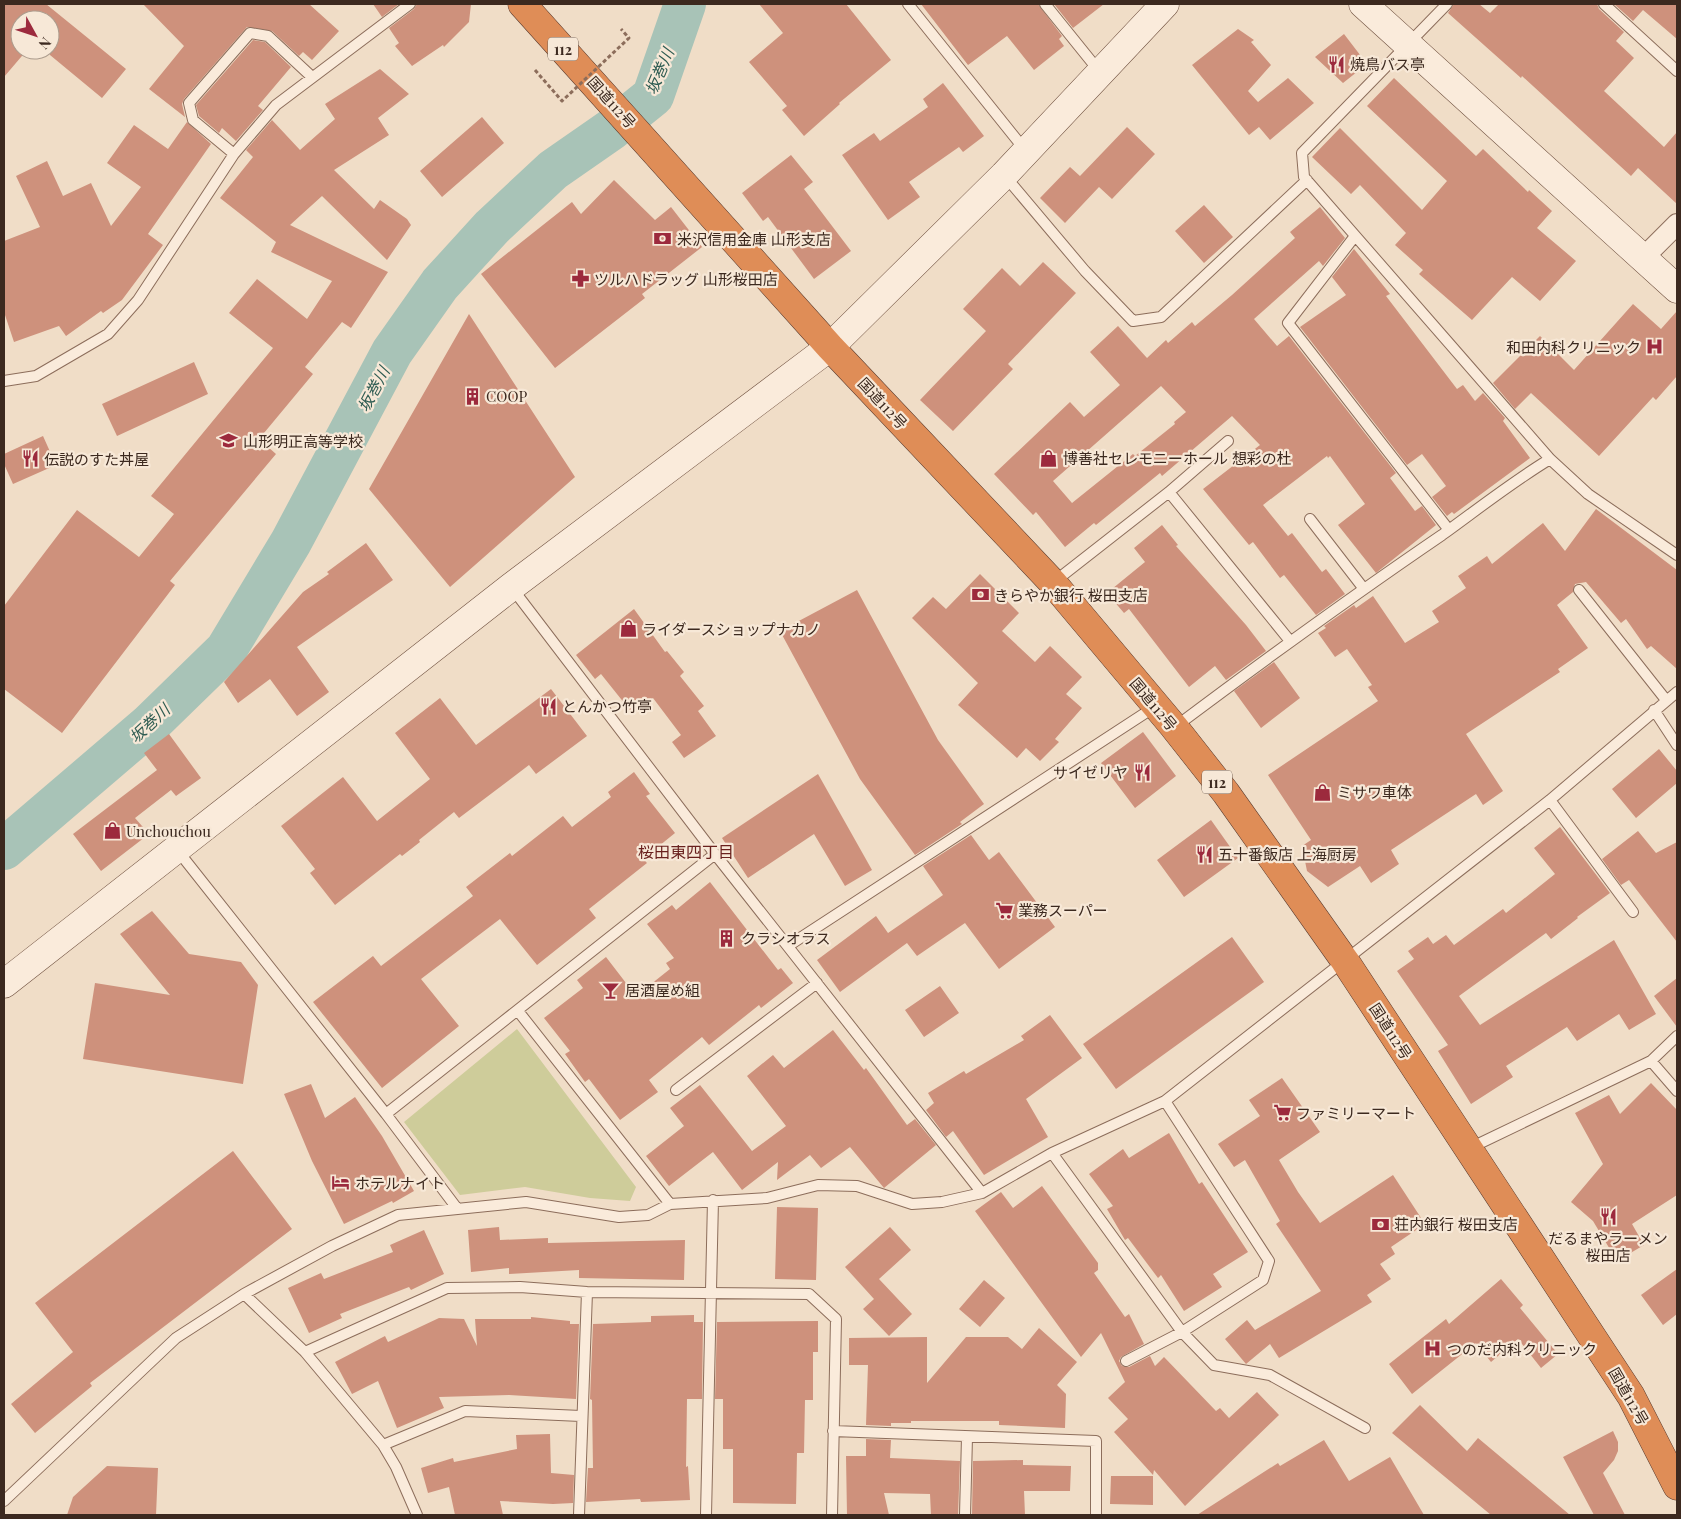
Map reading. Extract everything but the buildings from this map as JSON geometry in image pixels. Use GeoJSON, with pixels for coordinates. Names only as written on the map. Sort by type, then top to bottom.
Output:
{"type":"FeatureCollection","features":[{"type":"Feature","properties":{"kind":"highway","name":"国道112号"},"geometry":{"type":"LineString","coordinates":[[522,4],[605,94],[830,347],[1052,584],[1174,727],[1226,794],[1345,960],[1631,1396],[1677,1486]]}},
{"type":"Feature","properties":{"kind":"street"},"geometry":{"type":"LineString","coordinates":[[4,984],[511,587],[830,347],[1004,175],[1165,4]]}},
{"type":"Feature","properties":{"kind":"street"},"geometry":{"type":"LineString","coordinates":[[1363,4],[1677,289]]}},
{"type":"Feature","properties":{"kind":"street"},"geometry":{"type":"LineString","coordinates":[[1643,258],[1677,224]]}},
{"type":"Feature","properties":{"kind":"lane"},"geometry":{"type":"LineString","coordinates":[[4,381],[36,376],[108,334],[138,300],[234,154],[276,105],[410,4]]}},
{"type":"Feature","properties":{"kind":"lane"},"geometry":{"type":"LineString","coordinates":[[908,4],[1026,151]]}},
{"type":"Feature","properties":{"kind":"lane"},"geometry":{"type":"LineString","coordinates":[[1045,4],[1100,71]]}},
{"type":"Feature","properties":{"kind":"lane"},"geometry":{"type":"LineString","coordinates":[[1447,4],[1302,153],[1304,177],[1550,458],[1588,494],[1677,555]]}},
{"type":"Feature","properties":{"kind":"lane"},"geometry":{"type":"LineString","coordinates":[[1604,4],[1677,71]]}},
{"type":"Feature","properties":{"kind":"lane"},"geometry":{"type":"LineString","coordinates":[[234,154],[193,120],[189,103],[250,32],[268,36],[312,77]]}},
{"type":"Feature","properties":{"kind":"lane"},"geometry":{"type":"LineString","coordinates":[[1004,175],[1085,271],[1133,321],[1161,317],[1306,180]]}},
{"type":"Feature","properties":{"kind":"lane"},"geometry":{"type":"LineString","coordinates":[[1355,236],[1288,323],[1449,530]]}},
{"type":"Feature","properties":{"kind":"lane"},"geometry":{"type":"LineString","coordinates":[[1052,584],[1169,492],[1228,441]]}},
{"type":"Feature","properties":{"kind":"lane"},"geometry":{"type":"LineString","coordinates":[[1174,727],[1290,641],[1449,530],[1512,482],[1550,458]]}},
{"type":"Feature","properties":{"kind":"lane"},"geometry":{"type":"LineString","coordinates":[[1169,492],[1290,641]]}},
{"type":"Feature","properties":{"kind":"lane"},"geometry":{"type":"LineString","coordinates":[[1310,519],[1364,589]]}},
{"type":"Feature","properties":{"kind":"lane"},"geometry":{"type":"LineString","coordinates":[[511,587],[715,854],[982,1193]]}},
{"type":"Feature","properties":{"kind":"lane"},"geometry":{"type":"LineString","coordinates":[[1579,590],[1666,700]]}},
{"type":"Feature","properties":{"kind":"lane"},"geometry":{"type":"LineString","coordinates":[[4,1501],[176,1338],[244,1294],[332,1246],[398,1215],[456,1207],[526,1202],[619,1217],[648,1215],[670,1204],[767,1198],[818,1185],[857,1186],[912,1204],[942,1202],[982,1193],[1052,1153],[1165,1101],[1550,800],[1677,692]]}},
{"type":"Feature","properties":{"kind":"lane"},"geometry":{"type":"LineString","coordinates":[[788,946],[1156,706]]}},
{"type":"Feature","properties":{"kind":"lane"},"geometry":{"type":"LineString","coordinates":[[1654,710],[1677,745]]}},
{"type":"Feature","properties":{"kind":"lane"},"geometry":{"type":"LineString","coordinates":[[1550,800],[1633,912]]}},
{"type":"Feature","properties":{"kind":"lane"},"geometry":{"type":"LineString","coordinates":[[177,850],[386,1114],[456,1207]]}},
{"type":"Feature","properties":{"kind":"lane"},"geometry":{"type":"LineString","coordinates":[[386,1114],[715,854]]}},
{"type":"Feature","properties":{"kind":"lane"},"geometry":{"type":"LineString","coordinates":[[676,1090],[817,983]]}},
{"type":"Feature","properties":{"kind":"lane"},"geometry":{"type":"LineString","coordinates":[[518,1011],[670,1204]]}},
{"type":"Feature","properties":{"kind":"lane"},"geometry":{"type":"LineString","coordinates":[[1468,1149],[1651,1061],[1677,1036]]}},
{"type":"Feature","properties":{"kind":"lane"},"geometry":{"type":"LineString","coordinates":[[1651,1061],[1677,1091]]}},
{"type":"Feature","properties":{"kind":"lane"},"geometry":{"type":"LineString","coordinates":[[1126,1361],[1182,1332],[1263,1280],[1269,1261],[1165,1101]]}},
{"type":"Feature","properties":{"kind":"lane"},"geometry":{"type":"LineString","coordinates":[[1052,1153],[1182,1332],[1214,1365],[1270,1375],[1365,1428]]}},
{"type":"Feature","properties":{"kind":"lane"},"geometry":{"type":"LineString","coordinates":[[706,1515],[713,1200]]}},
{"type":"Feature","properties":{"kind":"lane"},"geometry":{"type":"LineString","coordinates":[[305,1352],[447,1288],[520,1287],[587,1292],[711,1291],[809,1294],[836,1319],[832,1515]]}},
{"type":"Feature","properties":{"kind":"lane"},"geometry":{"type":"LineString","coordinates":[[579,1515],[581,1416],[587,1292]]}},
{"type":"Feature","properties":{"kind":"lane"},"geometry":{"type":"LineString","coordinates":[[244,1294],[305,1352],[383,1445],[396,1467],[417,1515]]}},
{"type":"Feature","properties":{"kind":"lane"},"geometry":{"type":"LineString","coordinates":[[383,1445],[465,1411],[581,1416]]}},
{"type":"Feature","properties":{"kind":"lane"},"geometry":{"type":"LineString","coordinates":[[833,1431],[1096,1441],[1096,1515]]}},
{"type":"Feature","properties":{"kind":"lane"},"geometry":{"type":"LineString","coordinates":[[965,1515],[967,1437]]}},
{"type":"Feature","properties":{"kind":"path"},"geometry":{"type":"LineString","coordinates":[[535,70],[562,101],[629,38],[621,29]]}},
{"type":"Feature","properties":{"kind":"shaded area"},"geometry":{"type":"Polygon","coordinates":[[[517,1029],[636,1187],[630,1201],[590,1198],[525,1187],[460,1195],[404,1122],[517,1029]]]}},
{"type":"Feature","properties":{"kind":"waterway","name":"坂巻川"},"geometry":{"type":"LineString","coordinates":[[4,849],[149,725],[226,650],[291,542],[392,352],[440,284],[492,227],[553,170],[612,129],[653,96],[685,4]]}},
{"type":"Feature","properties":{"kind":"place","name":"焼鳥バス亭"},"geometry":{"type":"Point","coordinates":[1336,64]}},
{"type":"Feature","properties":{"kind":"place","name":"米沢信用金庫 山形支店"},"geometry":{"type":"Point","coordinates":[663,239]}},
{"type":"Feature","properties":{"kind":"place","name":"ツルハドラッグ 山形桜田店"},"geometry":{"type":"Point","coordinates":[580,279]}},
{"type":"Feature","properties":{"kind":"place","name":"和田内科クリニック"},"geometry":{"type":"Point","coordinates":[1655,347]}},
{"type":"Feature","properties":{"kind":"place","name":"COOP"},"geometry":{"type":"Point","coordinates":[472,396]}},
{"type":"Feature","properties":{"kind":"place","name":"山形明正高等学校"},"geometry":{"type":"Point","coordinates":[229,441]}},
{"type":"Feature","properties":{"kind":"place","name":"博善社セレモニーホール 想彩の杜"},"geometry":{"type":"Point","coordinates":[1049,458]}},
{"type":"Feature","properties":{"kind":"place","name":"伝説のすた丼屋"},"geometry":{"type":"Point","coordinates":[30,459]}},
{"type":"Feature","properties":{"kind":"place","name":"きらやか銀行 桜田支店"},"geometry":{"type":"Point","coordinates":[980,595]}},
{"type":"Feature","properties":{"kind":"place","name":"ライダースショップナカノ"},"geometry":{"type":"Point","coordinates":[628,629]}},
{"type":"Feature","properties":{"kind":"place","name":"とんかつ竹亭"},"geometry":{"type":"Point","coordinates":[548,706]}},
{"type":"Feature","properties":{"kind":"place","name":"サイゼリヤ"},"geometry":{"type":"Point","coordinates":[1142,772]}},
{"type":"Feature","properties":{"kind":"place","name":"ミサワ車体"},"geometry":{"type":"Point","coordinates":[1323,792]}},
{"type":"Feature","properties":{"kind":"place","name":"Unchouchou"},"geometry":{"type":"Point","coordinates":[112,831]}},
{"type":"Feature","properties":{"kind":"place","name":"五十番飯店 上海厨房"},"geometry":{"type":"Point","coordinates":[1204,854]}},
{"type":"Feature","properties":{"kind":"place","name":"業務スーパー"},"geometry":{"type":"Point","coordinates":[1004,910]}},
{"type":"Feature","properties":{"kind":"place","name":"クラシオラス"},"geometry":{"type":"Point","coordinates":[727,938]}},
{"type":"Feature","properties":{"kind":"place","name":"居酒屋め組"},"geometry":{"type":"Point","coordinates":[611,990]}},
{"type":"Feature","properties":{"kind":"place","name":"ファミリーマート"},"geometry":{"type":"Point","coordinates":[1282,1113]}},
{"type":"Feature","properties":{"kind":"place","name":"ホテルナイト"},"geometry":{"type":"Point","coordinates":[341,1183]}},
{"type":"Feature","properties":{"kind":"place","name":"だるまやラーメン 桜田店"},"geometry":{"type":"Point","coordinates":[1608,1217]}},
{"type":"Feature","properties":{"kind":"place","name":"荘内銀行 桜田支店"},"geometry":{"type":"Point","coordinates":[1380,1224]}},
{"type":"Feature","properties":{"kind":"place","name":"つのだ内科クリニック"},"geometry":{"type":"Point","coordinates":[1433,1349]}},
{"type":"Feature","properties":{"kind":"district","name":"桜田東四丁目"},"geometry":{"type":"Point","coordinates":[686,851]}}]}
